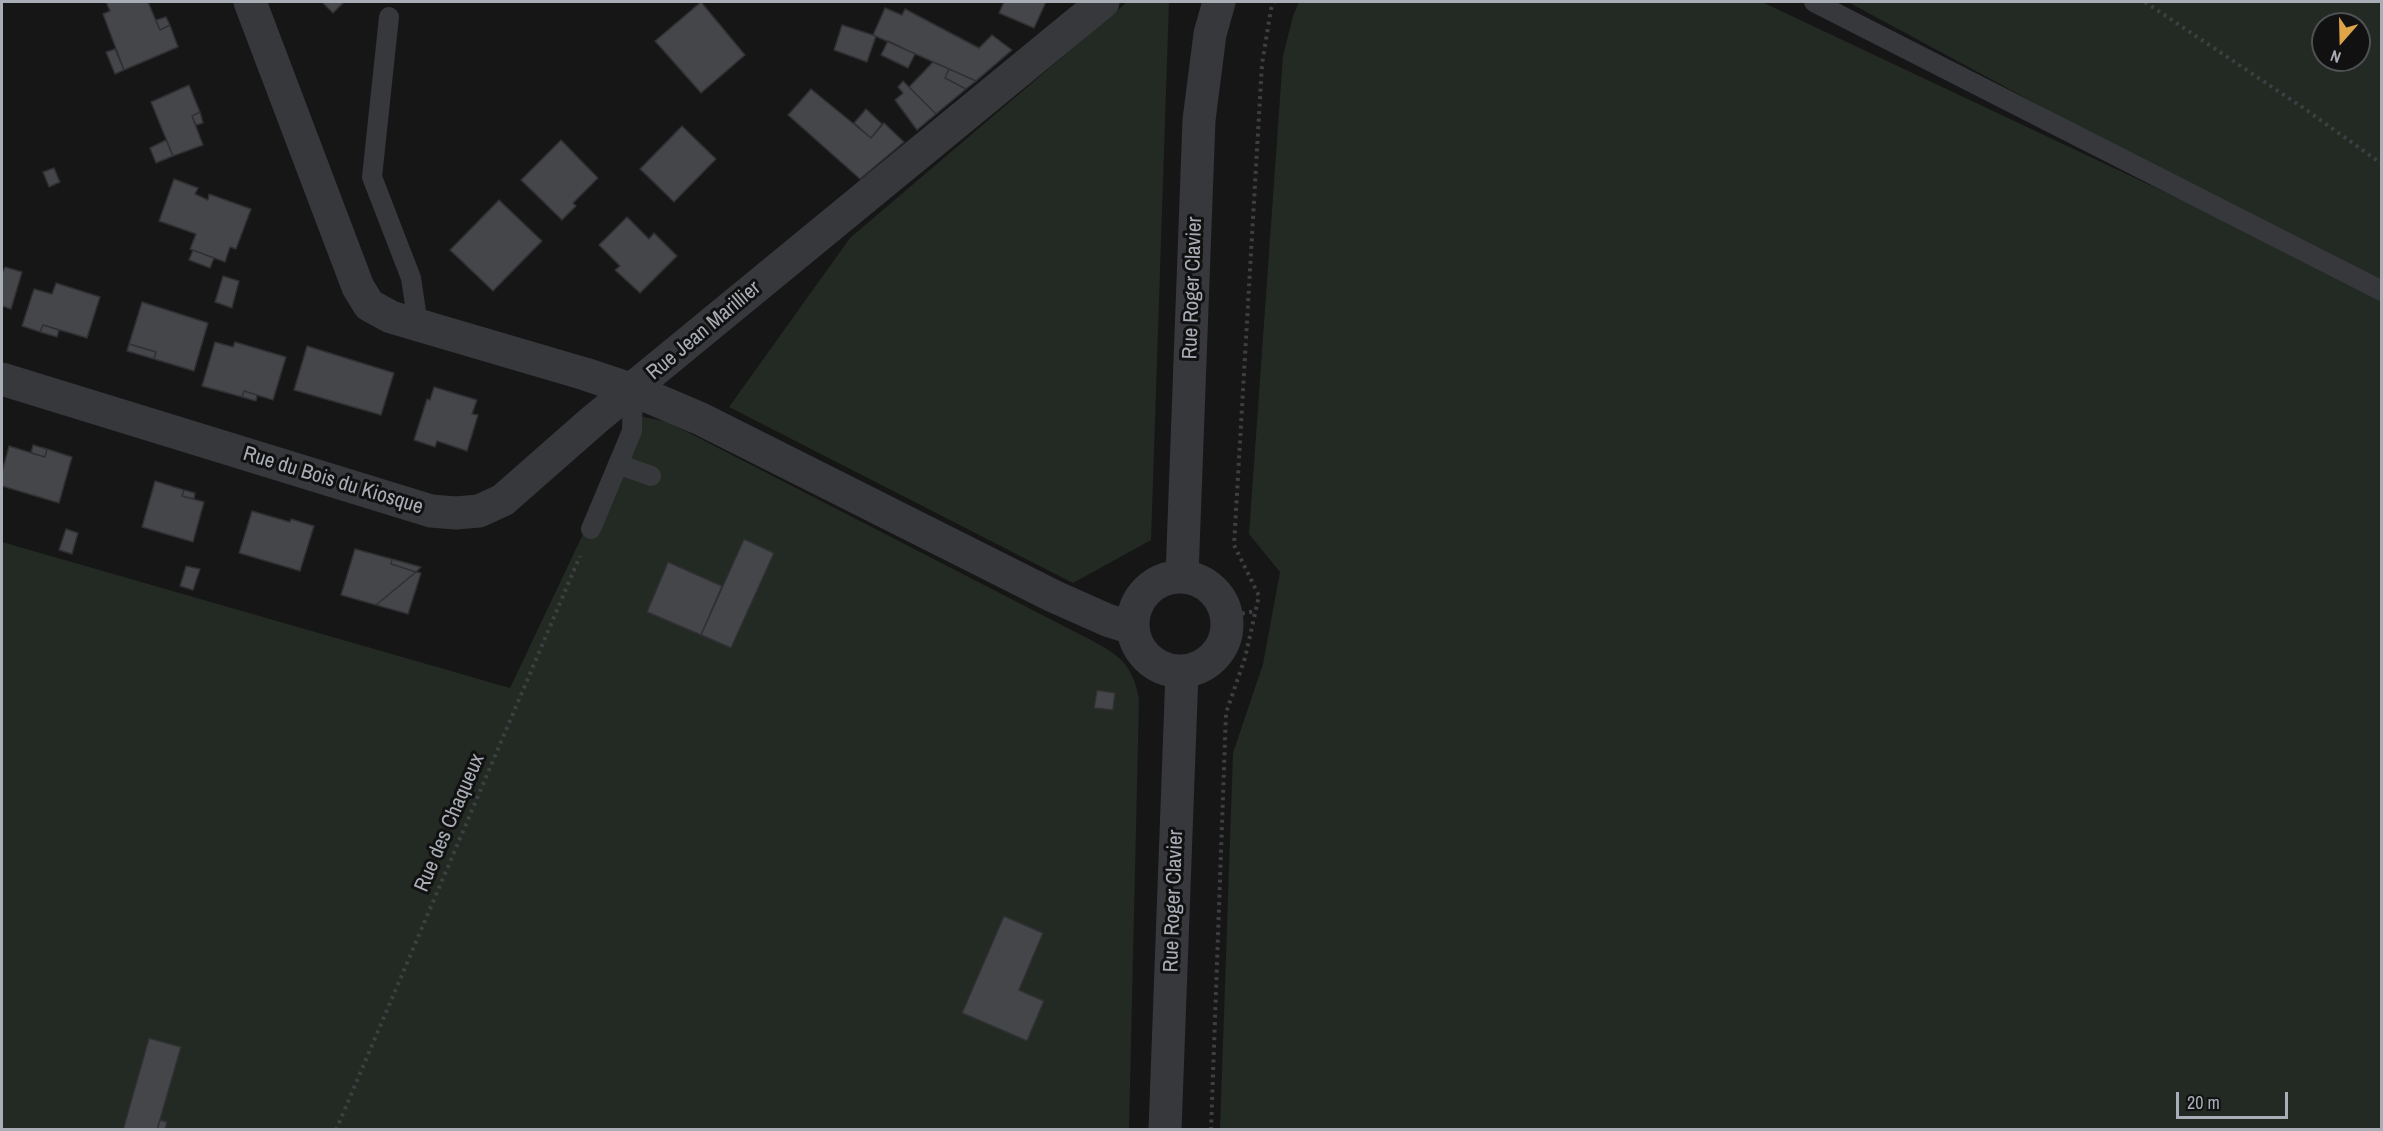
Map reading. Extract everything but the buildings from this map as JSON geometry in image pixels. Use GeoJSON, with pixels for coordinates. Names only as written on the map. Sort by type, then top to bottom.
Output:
{"type":"FeatureCollection","features":[{"type":"Feature","properties":{"kind":"street","name":"Rue Jean Marillier"},"geometry":{"type":"LineString","coordinates":[[250,2],[358,287],[369,305],[391,317],[633,390],[1103,2]]}},
{"type":"Feature","properties":{"kind":"street","name":"Rue Roger Clavier"},"geometry":{"type":"LineString","coordinates":[[1182,576],[1199,120],[1210,34],[1219,2]]}},
{"type":"Feature","properties":{"kind":"street","name":"Rue du Bois du Kiosque"},"geometry":{"type":"LineString","coordinates":[[2,379],[431,511],[456,513],[479,511],[503,500],[594,420],[633,390]]}},
{"type":"Feature","properties":{"kind":"street"},"geometry":{"type":"LineString","coordinates":[[633,390],[700,419],[1053,596],[1107,620],[1132,628]]}},
{"type":"Feature","properties":{"kind":"street"},"geometry":{"type":"LineString","coordinates":[[1182,576],[1205,583],[1218,594],[1226,609],[1241,614],[1228,626],[1225,642],[1216,657],[1202,667],[1182,672],[1161,668],[1144,655],[1135,641],[1132,628],[1135,610],[1151,586],[1166,578],[1182,576]]}},
{"type":"Feature","properties":{"kind":"street","name":"Rue Roger Clavier"},"geometry":{"type":"LineString","coordinates":[[1165,1130],[1182,672]]}},
{"type":"Feature","properties":{"kind":"lane"},"geometry":{"type":"LineString","coordinates":[[1814,2],[2382,291]]}},
{"type":"Feature","properties":{"kind":"lane"},"geometry":{"type":"LineString","coordinates":[[389,17],[372,177],[411,278],[418,325]]}},
{"type":"Feature","properties":{"kind":"lane"},"geometry":{"type":"LineString","coordinates":[[591,529],[632,431],[633,390]]}},
{"type":"Feature","properties":{"kind":"lane"},"geometry":{"type":"LineString","coordinates":[[618,464],[651,476]]}},
{"type":"Feature","properties":{"kind":"path"},"geometry":{"type":"LineString","coordinates":[[1211,1130],[1226,713],[1245,658],[1241,614],[1259,596],[1234,545],[1262,64],[1270,9],[1274,2]]}},
{"type":"Feature","properties":{"kind":"path"},"geometry":{"type":"LineString","coordinates":[[2145,2],[2305,109],[2382,164]]}},
{"type":"Feature","properties":{"kind":"path","name":"Rue des Chaqueux"},"geometry":{"type":"LineString","coordinates":[[336,1130],[591,529]]}},
{"type":"Feature","properties":{"kind":"shaded area"},"geometry":{"type":"Polygon","coordinates":[[[1127,2],[1169,2],[1151,540],[1073,583],[729,407],[850,238],[1127,2]]]}},
{"type":"Feature","properties":{"kind":"shaded area"},"geometry":{"type":"Polygon","coordinates":[[[1299,2],[1762,2],[2381,294],[2381,1129],[1220,1130],[1233,753],[1263,664],[1280,572],[1249,534],[1283,56],[1299,2]]]}},
{"type":"Feature","properties":{"kind":"shaded area"},"geometry":{"type":"Polygon","coordinates":[[[1848,2],[2381,2],[2381,290],[1848,2]]]}},
{"type":"Feature","properties":{"kind":"shaded area"},"geometry":{"type":"Polygon","coordinates":[[[639,416],[668,422],[1096,643],[1114,654],[1127,667],[1139,699],[1129,1129],[2,1129],[2,542],[510,688],[639,416]]]}}]}
